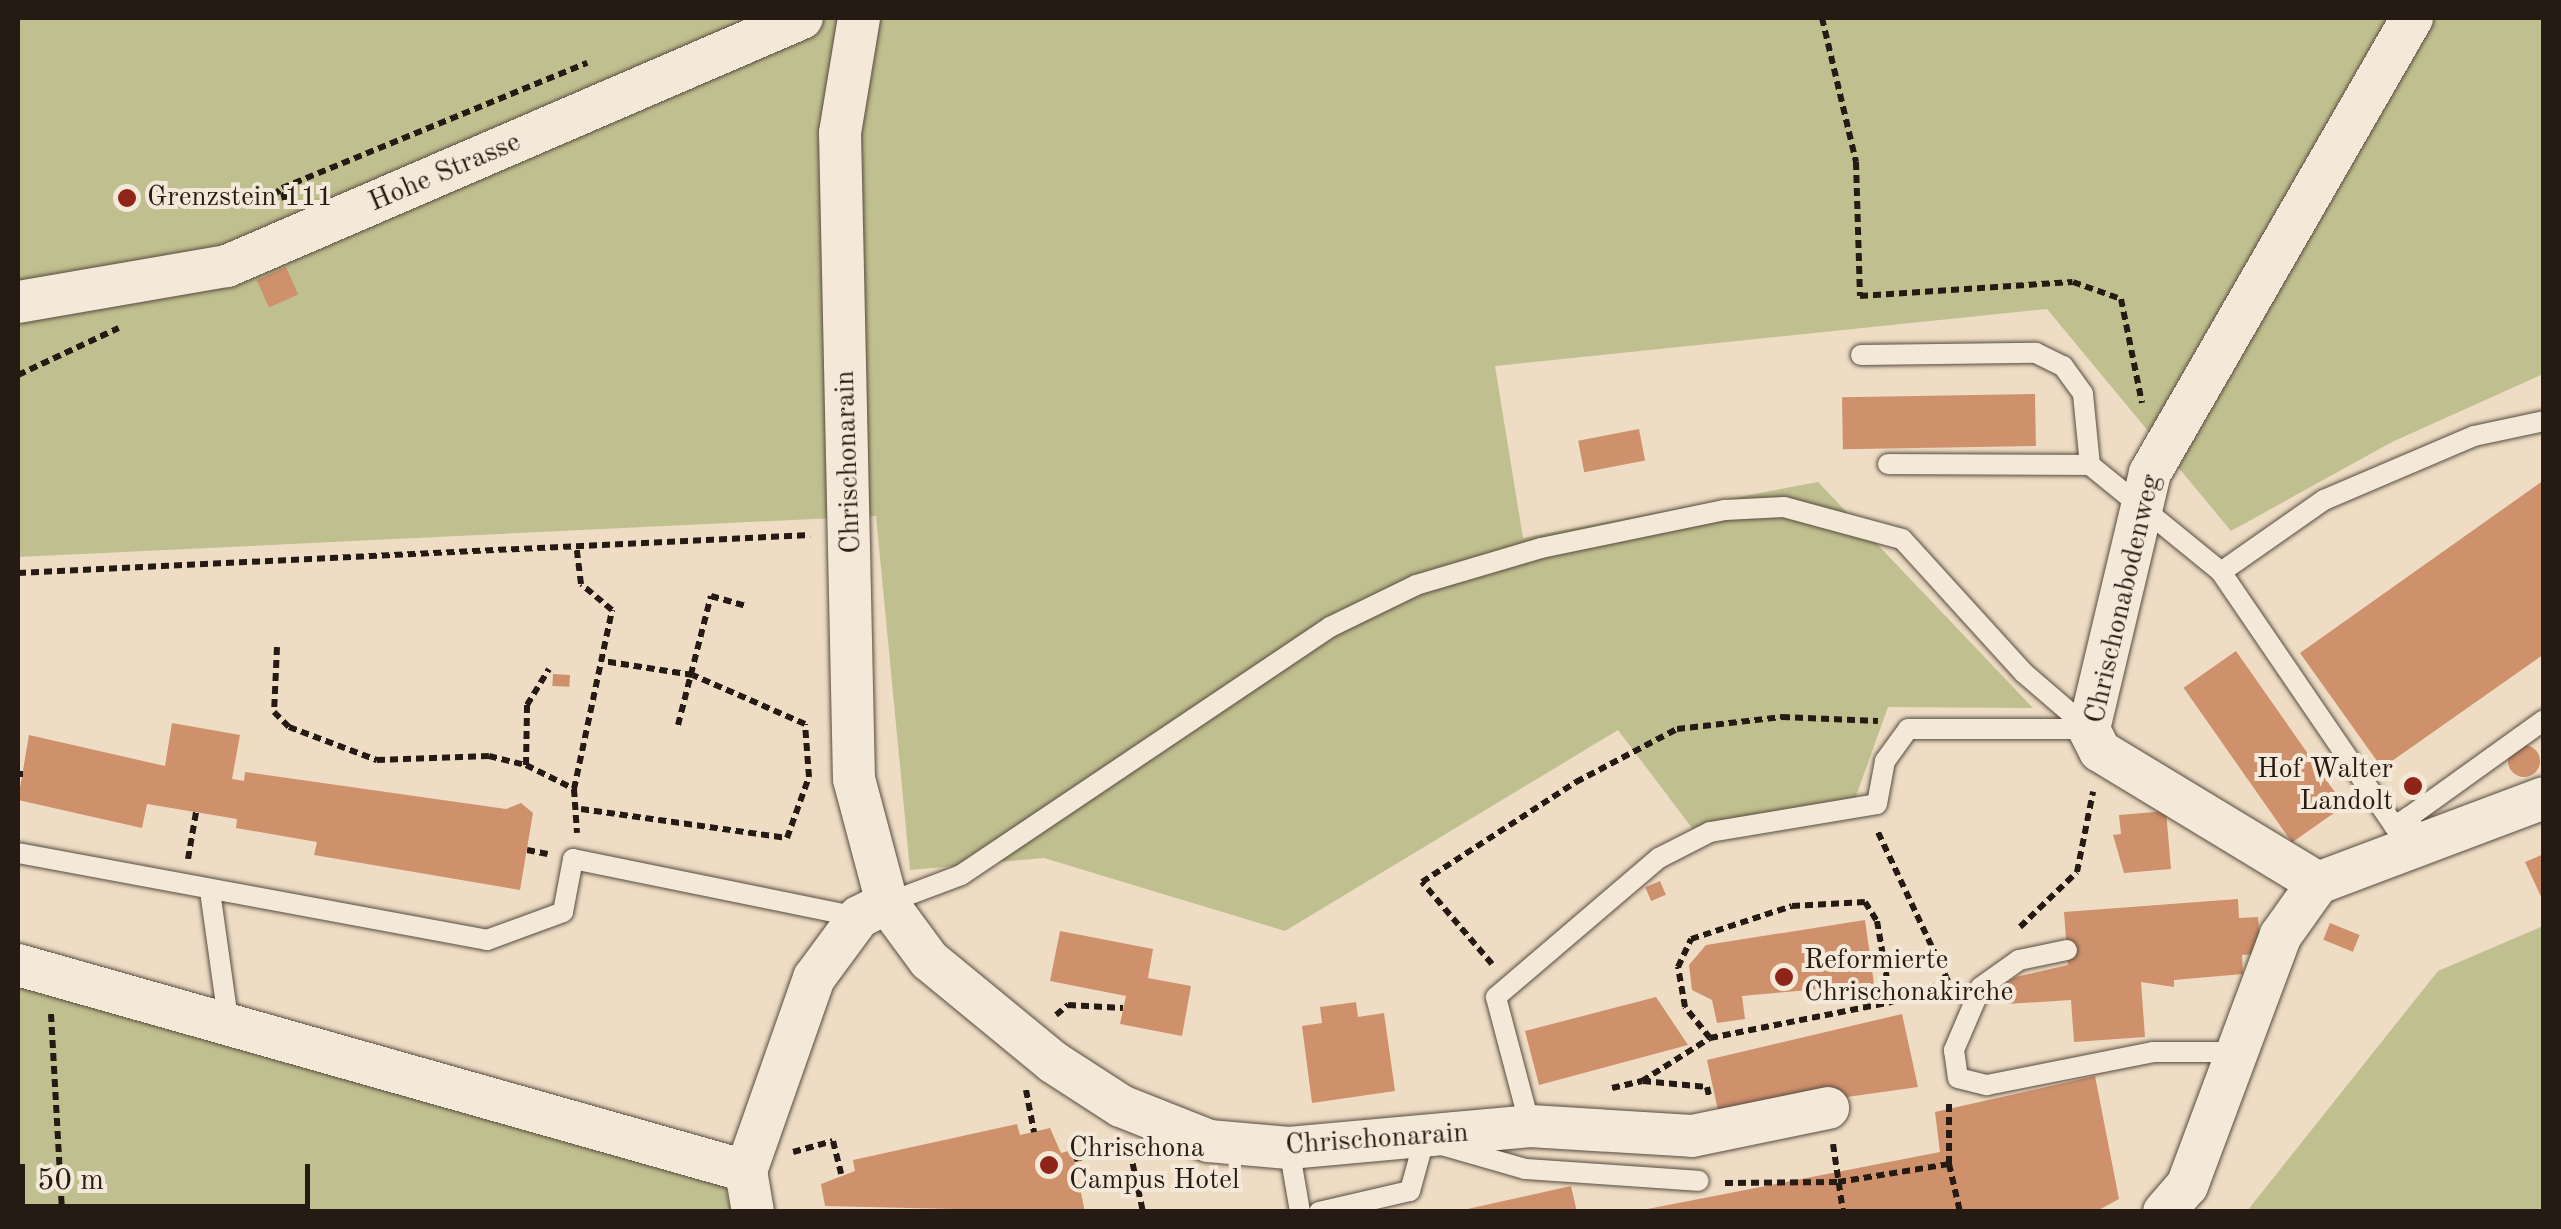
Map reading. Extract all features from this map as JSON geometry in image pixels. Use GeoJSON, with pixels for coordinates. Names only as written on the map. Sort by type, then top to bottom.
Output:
{"type":"FeatureCollection","features":[{"type":"Feature","properties":{"kind":"street","name":"Hohe Strasse"},"geometry":{"type":"LineString","coordinates":[[18,302],[228,266],[802,18]]}},
{"type":"Feature","properties":{"kind":"street","name":"Chrischonarain"},"geometry":{"type":"LineString","coordinates":[[860,18],[840,133],[854,779],[873,910],[1042,1053],[1121,1106],[1194,1135],[1289,1148],[1424,1140],[1530,1126],[1692,1136],[1828,1108]]}},
{"type":"Feature","properties":{"kind":"street","name":"Chrischonabodenweg"},"geometry":{"type":"LineString","coordinates":[[2318,883],[2095,740],[2146,489],[2412,18]]}},
{"type":"Feature","properties":{"kind":"street"},"geometry":{"type":"LineString","coordinates":[[2164,1212],[2187,1186],[2282,935],[2318,883],[2414,829],[2544,798]]}},
{"type":"Feature","properties":{"kind":"street"},"geometry":{"type":"LineString","coordinates":[[28,968],[230,1026],[749,1191],[814,978],[873,910]]}},
{"type":"Feature","properties":{"kind":"lane"},"geometry":{"type":"LineString","coordinates":[[1861,355],[2036,353],[2063,366],[2083,394],[2090,465]]}},
{"type":"Feature","properties":{"kind":"lane"},"geometry":{"type":"LineString","coordinates":[[2222,572],[2324,500],[2474,436],[2544,421]]}},
{"type":"Feature","properties":{"kind":"lane"},"geometry":{"type":"LineString","coordinates":[[1888,464],[2090,465],[2146,489],[2222,572],[2394,826],[2414,829],[2544,720]]}},
{"type":"Feature","properties":{"kind":"lane"},"geometry":{"type":"LineString","coordinates":[[18,853],[487,940],[563,912],[563,857],[873,910],[960,875],[1315,637],[1416,585],[1541,548],[1725,510],[1784,508],[1902,539],[2024,674],[2095,740]]}},
{"type":"Feature","properties":{"kind":"lane"},"geometry":{"type":"LineString","coordinates":[[1530,1126],[1496,997],[1658,858],[1695,839],[1876,804],[1885,761],[1920,727],[2095,740]]}},
{"type":"Feature","properties":{"kind":"lane"},"geometry":{"type":"LineString","coordinates":[[210,891],[230,1026]]}},
{"type":"Feature","properties":{"kind":"lane"},"geometry":{"type":"LineString","coordinates":[[2067,950],[1996,971],[1966,1006],[1960,1028],[1958,1078],[1986,1085],[2153,1052],[2236,1052]]}},
{"type":"Feature","properties":{"kind":"lane"},"geometry":{"type":"LineString","coordinates":[[1319,1212],[1410,1191],[1424,1140],[1525,1169],[1700,1181]]}},
{"type":"Feature","properties":{"kind":"lane"},"geometry":{"type":"LineString","coordinates":[[1289,1148],[1300,1212]]}},
{"type":"Feature","properties":{"kind":"path"},"geometry":{"type":"LineString","coordinates":[[1822,18],[1856,162],[1860,296],[2073,282],[2120,299],[2146,489]]}},
{"type":"Feature","properties":{"kind":"path"},"geometry":{"type":"LineString","coordinates":[[290,221],[282,188],[606,54]]}},
{"type":"Feature","properties":{"kind":"path"},"geometry":{"type":"LineString","coordinates":[[18,375],[134,321]]}},
{"type":"Feature","properties":{"kind":"path"},"geometry":{"type":"LineString","coordinates":[[18,572],[851,533]]}},
{"type":"Feature","properties":{"kind":"path"},"geometry":{"type":"LineString","coordinates":[[527,850],[563,857],[581,809],[574,789],[612,610],[580,584],[576,546]]}},
{"type":"Feature","properties":{"kind":"path"},"geometry":{"type":"LineString","coordinates":[[678,726],[711,596],[747,606]]}},
{"type":"Feature","properties":{"kind":"path"},"geometry":{"type":"LineString","coordinates":[[277,647],[274,712],[338,750],[526,765],[574,789]]}},
{"type":"Feature","properties":{"kind":"path"},"geometry":{"type":"LineString","coordinates":[[581,809],[787,838],[809,776],[805,724],[693,674],[603,661]]}},
{"type":"Feature","properties":{"kind":"path"},"geometry":{"type":"LineString","coordinates":[[526,765],[526,705],[549,669]]}},
{"type":"Feature","properties":{"kind":"path"},"geometry":{"type":"LineString","coordinates":[[1510,984],[1422,882],[1576,782],[1677,729],[1725,720],[1920,727]]}},
{"type":"Feature","properties":{"kind":"path"},"geometry":{"type":"LineString","coordinates":[[2003,938],[2077,872],[2095,740]]}},
{"type":"Feature","properties":{"kind":"path"},"geometry":{"type":"LineString","coordinates":[[184,885],[196,812]]}},
{"type":"Feature","properties":{"kind":"path"},"geometry":{"type":"LineString","coordinates":[[1879,846],[1948,981],[1960,1028]]}},
{"type":"Feature","properties":{"kind":"path"},"geometry":{"type":"LineString","coordinates":[[1710,1038],[1685,1007],[1678,967],[1691,938],[1792,906],[1865,902],[1883,956],[1891,1002]]}},
{"type":"Feature","properties":{"kind":"path"},"geometry":{"type":"LineString","coordinates":[[1871,958],[1883,956]]}},
{"type":"Feature","properties":{"kind":"path"},"geometry":{"type":"LineString","coordinates":[[1591,1094],[1642,1081],[1710,1038],[1891,1002],[1948,981],[1957,967]]}},
{"type":"Feature","properties":{"kind":"path"},"geometry":{"type":"LineString","coordinates":[[28,968],[56,1033],[62,1212]]}},
{"type":"Feature","properties":{"kind":"path"},"geometry":{"type":"LineString","coordinates":[[1042,1053],[1050,1020],[1068,1005],[1123,1008]]}},
{"type":"Feature","properties":{"kind":"path"},"geometry":{"type":"LineString","coordinates":[[1958,1078],[1946,1108],[1949,1164],[1960,1212]]}},
{"type":"Feature","properties":{"kind":"path"},"geometry":{"type":"LineString","coordinates":[[1642,1081],[1696,1086]]}},
{"type":"Feature","properties":{"kind":"path"},"geometry":{"type":"LineString","coordinates":[[749,1191],[833,1141],[841,1174]]}},
{"type":"Feature","properties":{"kind":"path"},"geometry":{"type":"LineString","coordinates":[[1130,1148],[1143,1212]]}},
{"type":"Feature","properties":{"kind":"path"},"geometry":{"type":"LineString","coordinates":[[1700,1181],[1838,1182],[1949,1164]]}},
{"type":"Feature","properties":{"kind":"path"},"geometry":{"type":"LineString","coordinates":[[1838,1182],[1843,1212]]}},
{"type":"Feature","properties":{"kind":"shaded area"},"geometry":{"type":"Polygon","coordinates":[[[18,18],[2543,18],[2543,374],[2392,442],[2231,531],[2047,309],[1495,366],[1523,538],[1818,482],[2033,708],[1888,707],[1855,799],[1692,828],[1618,730],[1285,931],[1044,858],[910,870],[876,516],[18,557],[18,18]]]}},
{"type":"Feature","properties":{"kind":"shaded area"},"geometry":{"type":"Polygon","coordinates":[[[2543,926],[2543,1211],[2247,1211],[2438,971],[2543,926]]]}},
{"type":"Feature","properties":{"kind":"shaded area"},"geometry":{"type":"Polygon","coordinates":[[[18,975],[725,1185],[731,1211],[18,1211],[18,975]]]}},
{"type":"Feature","properties":{"kind":"building"},"geometry":{"type":"Polygon","coordinates":[[[286,267],[298,294],[269,307],[257,280],[286,267]]]}},
{"type":"Feature","properties":{"kind":"building"},"geometry":{"type":"Polygon","coordinates":[[[2035,394],[2036,446],[1843,449],[1842,397],[2035,394]]]}},
{"type":"Feature","properties":{"kind":"building"},"geometry":{"type":"Polygon","coordinates":[[[1639,429],[1645,460],[1584,472],[1578,441],[1639,429]]]}},
{"type":"Feature","properties":{"kind":"building"},"geometry":{"type":"Polygon","coordinates":[[[2544,480],[2544,654],[2382,768],[2300,653],[2544,480]]]}},
{"type":"Feature","properties":{"kind":"building"},"geometry":{"type":"Polygon","coordinates":[[[2236,651],[2344,806],[2292,843],[2184,688],[2236,651]]]}},
{"type":"Feature","properties":{"kind":"building"},"geometry":{"type":"Polygon","coordinates":[[[553,674],[570,675],[569,687],[552,686],[553,674]]]}},
{"type":"Feature","properties":{"kind":"building"},"geometry":{"type":"Polygon","coordinates":[[[172,723],[240,735],[232,779],[244,781],[245,772],[506,809],[521,803],[533,813],[520,890],[314,855],[317,842],[236,828],[237,819],[147,804],[142,828],[18,800],[29,735],[165,766],[172,723]]]}},
{"type":"Feature","properties":{"kind":"building"},"geometry":{"type":"Polygon","coordinates":[[[2524,745],[2535,750],[2540,761],[2535,772],[2524,777],[2513,772],[2508,761],[2513,750],[2524,745]]]}},
{"type":"Feature","properties":{"kind":"building"},"geometry":{"type":"Polygon","coordinates":[[[2166,811],[2171,869],[2124,873],[2113,835],[2121,834],[2119,815],[2166,811]]]}},
{"type":"Feature","properties":{"kind":"building"},"geometry":{"type":"Polygon","coordinates":[[[2544,854],[2544,903],[2525,862],[2544,854]]]}},
{"type":"Feature","properties":{"kind":"building"},"geometry":{"type":"Polygon","coordinates":[[[1660,881],[1666,895],[1651,901],[1645,887],[1660,881]]]}},
{"type":"Feature","properties":{"kind":"building"},"geometry":{"type":"Polygon","coordinates":[[[2238,899],[2239,918],[2258,917],[2261,954],[2242,955],[2243,974],[2174,980],[2174,987],[2141,982],[2145,1037],[2074,1042],[2071,1000],[2007,1004],[2006,983],[2068,965],[2064,912],[2238,899]]]}},
{"type":"Feature","properties":{"kind":"building","name":"Reformierte Chrischonakirche"},"geometry":{"type":"Polygon","coordinates":[[[1865,920],[1874,984],[1742,996],[1745,1019],[1717,1023],[1712,1000],[1692,990],[1689,965],[1706,945],[1865,920]]]}},
{"type":"Feature","properties":{"kind":"building"},"geometry":{"type":"Polygon","coordinates":[[[2330,923],[2360,935],[2353,952],[2323,940],[2330,923]]]}},
{"type":"Feature","properties":{"kind":"building"},"geometry":{"type":"Polygon","coordinates":[[[1060,931],[1153,949],[1148,978],[1191,986],[1182,1036],[1120,1024],[1126,996],[1050,981],[1060,931]]]}},
{"type":"Feature","properties":{"kind":"building"},"geometry":{"type":"Polygon","coordinates":[[[1656,997],[1688,1045],[1539,1085],[1525,1031],[1656,997]]]}},
{"type":"Feature","properties":{"kind":"building"},"geometry":{"type":"Polygon","coordinates":[[[1356,1002],[1358,1017],[1384,1013],[1395,1091],[1312,1103],[1302,1026],[1322,1023],[1320,1007],[1356,1002]]]}},
{"type":"Feature","properties":{"kind":"building"},"geometry":{"type":"Polygon","coordinates":[[[1902,1014],[1918,1087],[1719,1115],[1707,1060],[1902,1014]]]}},
{"type":"Feature","properties":{"kind":"building"},"geometry":{"type":"Polygon","coordinates":[[[2095,1076],[2119,1199],[2095,1212],[1632,1212],[1940,1152],[1935,1112],[2095,1076]]]}},
{"type":"Feature","properties":{"kind":"building"},"geometry":{"type":"Polygon","coordinates":[[[1017,1124],[1020,1135],[1050,1128],[1061,1153],[1072,1150],[1085,1212],[825,1206],[821,1184],[855,1171],[853,1160],[1017,1124]]]}},
{"type":"Feature","properties":{"kind":"building"},"geometry":{"type":"Polygon","coordinates":[[[1571,1186],[1577,1212],[1463,1210],[1571,1186]]]}},
{"type":"Feature","properties":{"kind":"place","name":"Grenzstein 111"},"geometry":{"type":"Point","coordinates":[127,198]}},
{"type":"Feature","properties":{"kind":"place","name":"Hof Walter Landolt"},"geometry":{"type":"Point","coordinates":[2413,786]}},
{"type":"Feature","properties":{"kind":"place","name":"Reformierte Chrischonakirche"},"geometry":{"type":"Point","coordinates":[1784,977]}},
{"type":"Feature","properties":{"kind":"place","name":"Chrischona Campus Hotel"},"geometry":{"type":"Point","coordinates":[1049,1165]}}]}
